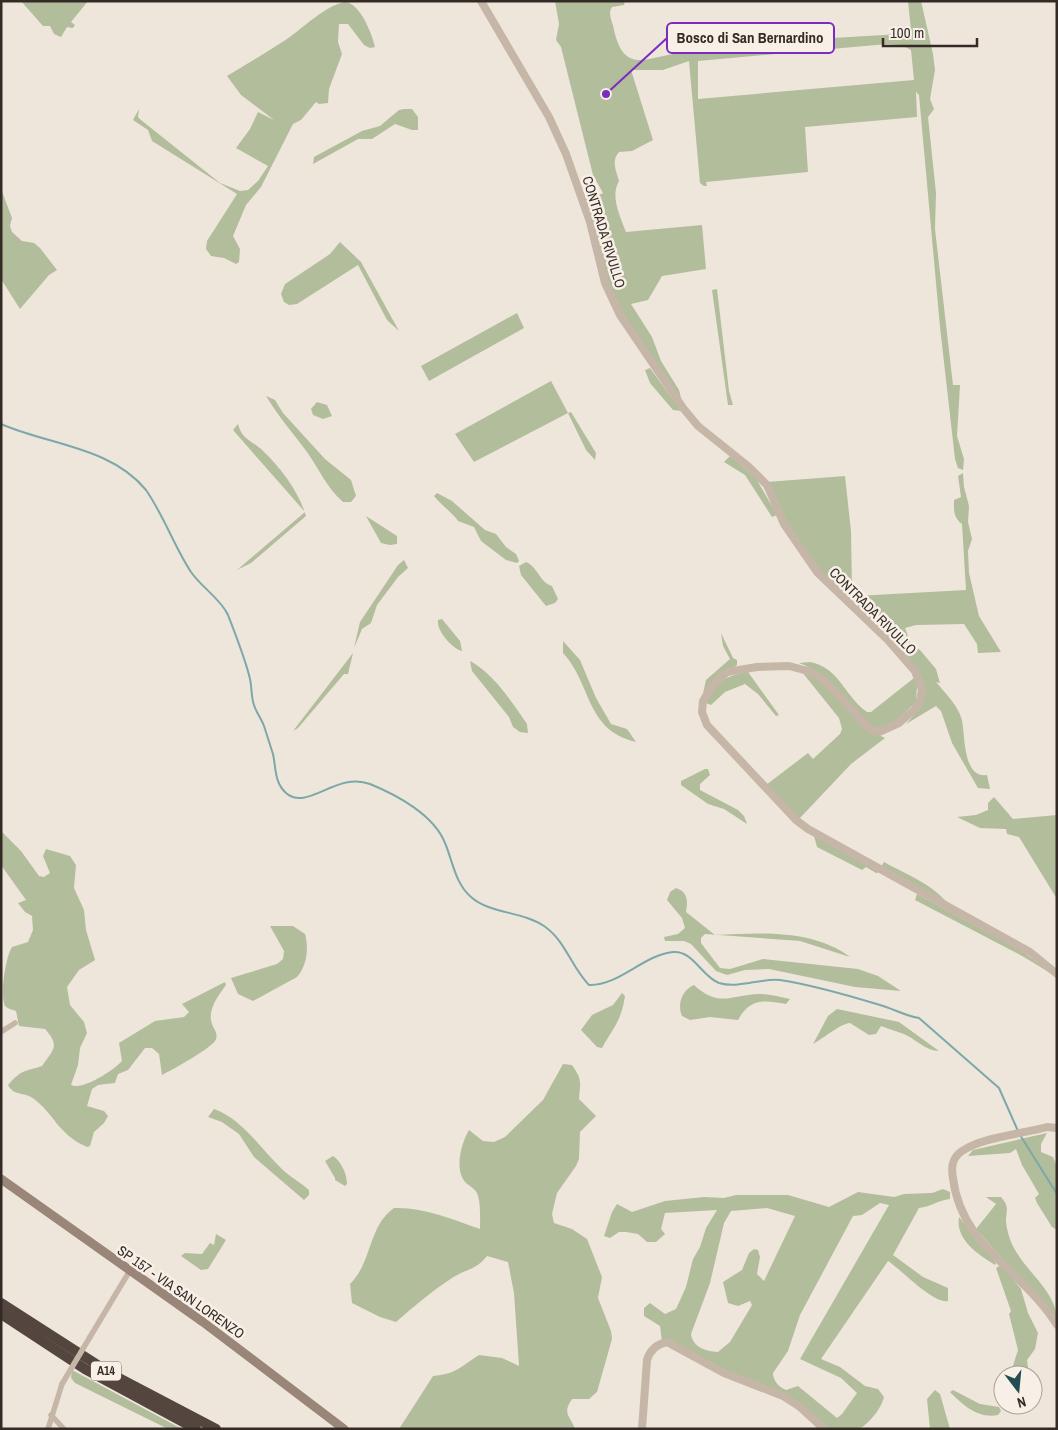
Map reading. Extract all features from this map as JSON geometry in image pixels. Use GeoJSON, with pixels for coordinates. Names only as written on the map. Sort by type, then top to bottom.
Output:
{"type":"FeatureCollection","features":[{"type":"Feature","properties":{"kind":"highway","name":"A14"},"geometry":{"type":"LineString","coordinates":[[1,1303],[113,1375],[216,1429]]}},
{"type":"Feature","properties":{"kind":"highway","name":"A14"},"geometry":{"type":"LineString","coordinates":[[1,1314],[93,1374],[196,1429]]}},
{"type":"Feature","properties":{"kind":"main road","name":"SP 157 - VIA SAN LORENZO"},"geometry":{"type":"LineString","coordinates":[[1,1179],[129,1272],[203,1322],[344,1429]]}},
{"type":"Feature","properties":{"kind":"street","name":"CONTRADA RIVULLO"},"geometry":{"type":"LineString","coordinates":[[480,1],[548,117],[566,154],[590,222],[605,283],[620,315],[683,408],[698,426],[748,466],[767,485],[784,524],[817,572],[892,644],[915,671],[922,690],[920,700],[915,709],[899,723],[879,732],[870,729],[824,680],[808,670],[789,666],[736,670],[727,672],[718,679],[703,700],[702,712],[707,725],[796,820],[808,829],[1030,952],[1057,974]]}},
{"type":"Feature","properties":{"kind":"street"},"geometry":{"type":"LineString","coordinates":[[1,1032],[15,1023]]}},
{"type":"Feature","properties":{"kind":"street"},"geometry":{"type":"LineString","coordinates":[[1057,1128],[1035,1130],[972,1145],[957,1155],[953,1162],[952,1171],[956,1196],[962,1214],[980,1241],[1048,1311],[1057,1325]]}},
{"type":"Feature","properties":{"kind":"street"},"geometry":{"type":"LineString","coordinates":[[48,1429],[62,1384],[129,1272]]}},
{"type":"Feature","properties":{"kind":"street"},"geometry":{"type":"LineString","coordinates":[[642,1429],[647,1360],[652,1350],[667,1342],[724,1373],[784,1396],[800,1407],[824,1429]]}},
{"type":"Feature","properties":{"kind":"street"},"geometry":{"type":"LineString","coordinates":[[51,1415],[64,1429]]}},
{"type":"Feature","properties":{"kind":"green space"},"geometry":{"type":"Polygon","coordinates":[[[21,1],[88,1],[71,22],[75,25],[73,28],[67,27],[61,37],[54,34],[50,26],[43,26],[21,1]]]}},
{"type":"Feature","properties":{"kind":"green space"},"geometry":{"type":"Polygon","coordinates":[[[555,1],[625,1],[624,5],[612,7],[610,12],[618,44],[630,58],[646,60],[679,53],[683,49],[686,38],[691,36],[695,37],[701,51],[832,38],[901,34],[912,40],[908,1],[921,1],[935,70],[930,99],[934,109],[928,117],[936,193],[935,229],[953,385],[960,385],[957,436],[964,459],[963,470],[958,468],[955,459],[940,327],[919,95],[916,92],[917,117],[805,127],[808,172],[706,182],[707,186],[704,186],[700,183],[689,61],[663,70],[631,70],[653,140],[632,151],[619,152],[615,159],[619,181],[615,193],[616,200],[626,232],[702,225],[706,269],[662,276],[648,300],[631,304],[652,337],[661,361],[679,390],[683,406],[613,302],[584,199],[596,197],[603,193],[593,175],[561,47],[556,40],[559,24],[555,1]],[[887,44],[698,61],[698,99],[914,80],[911,50],[901,45],[887,44]]]}},
{"type":"Feature","properties":{"kind":"green space"},"geometry":{"type":"Polygon","coordinates":[[[346,2],[361,13],[375,47],[370,48],[364,45],[348,24],[339,24],[338,42],[342,54],[329,89],[328,103],[319,104],[316,102],[301,120],[293,124],[261,187],[246,205],[233,236],[240,249],[239,262],[236,264],[224,258],[211,256],[206,249],[207,241],[237,194],[152,141],[148,130],[133,120],[139,109],[138,117],[141,120],[220,183],[240,191],[248,190],[258,181],[268,166],[236,148],[250,129],[258,112],[274,120],[241,95],[227,76],[287,39],[331,7],[346,2]]]}},
{"type":"Feature","properties":{"kind":"green space"},"geometry":{"type":"Polygon","coordinates":[[[412,109],[418,117],[418,130],[412,130],[395,124],[372,139],[358,139],[313,164],[314,157],[362,131],[380,126],[399,110],[412,109]]]}},
{"type":"Feature","properties":{"kind":"green space"},"geometry":{"type":"Polygon","coordinates":[[[1,189],[12,218],[10,226],[12,232],[22,241],[34,243],[40,248],[57,270],[49,275],[20,309],[1,279],[1,189]]]}},
{"type":"Feature","properties":{"kind":"green space"},"geometry":{"type":"Polygon","coordinates":[[[340,242],[361,262],[399,331],[387,320],[358,265],[297,304],[289,305],[284,302],[281,294],[285,284],[330,254],[340,242]]]}},
{"type":"Feature","properties":{"kind":"green space"},"geometry":{"type":"Polygon","coordinates":[[[717,289],[729,391],[733,405],[728,405],[712,290],[717,289]]]}},
{"type":"Feature","properties":{"kind":"green space"},"geometry":{"type":"Polygon","coordinates":[[[517,313],[524,328],[429,381],[421,366],[517,313]]]}},
{"type":"Feature","properties":{"kind":"green space"},"geometry":{"type":"Polygon","coordinates":[[[650,368],[681,411],[673,410],[650,383],[645,370],[650,368]]]}},
{"type":"Feature","properties":{"kind":"green space"},"geometry":{"type":"Polygon","coordinates":[[[551,381],[568,413],[474,462],[455,434],[551,381]]]}},
{"type":"Feature","properties":{"kind":"green space"},"geometry":{"type":"Polygon","coordinates":[[[266,396],[275,400],[283,413],[325,459],[351,480],[356,496],[351,502],[343,502],[332,491],[307,452],[266,396]]]}},
{"type":"Feature","properties":{"kind":"green space"},"geometry":{"type":"Polygon","coordinates":[[[317,402],[327,405],[332,416],[323,419],[313,415],[311,409],[317,402]]]}},
{"type":"Feature","properties":{"kind":"green space"},"geometry":{"type":"Polygon","coordinates":[[[571,412],[596,453],[595,460],[586,450],[568,413],[571,412]]]}},
{"type":"Feature","properties":{"kind":"green space"},"geometry":{"type":"Polygon","coordinates":[[[238,424],[242,434],[263,451],[283,473],[299,498],[304,511],[233,430],[238,424]]]}},
{"type":"Feature","properties":{"kind":"green space"},"geometry":{"type":"Polygon","coordinates":[[[731,455],[757,480],[777,515],[772,517],[745,475],[724,462],[731,455]]]}},
{"type":"Feature","properties":{"kind":"green space"},"geometry":{"type":"Polygon","coordinates":[[[963,473],[964,487],[969,506],[968,522],[972,539],[968,551],[969,573],[979,616],[1001,652],[978,653],[977,644],[964,624],[916,625],[905,628],[911,644],[920,650],[936,669],[940,683],[936,682],[959,712],[969,762],[979,774],[987,775],[990,789],[978,788],[952,743],[941,711],[936,706],[906,724],[920,708],[920,677],[819,569],[791,530],[767,482],[845,476],[851,531],[852,591],[856,596],[966,590],[962,524],[956,516],[954,507],[954,500],[961,497],[958,476],[963,473]]]}},
{"type":"Feature","properties":{"kind":"green space"},"geometry":{"type":"Polygon","coordinates":[[[437,493],[452,501],[485,530],[496,534],[506,547],[516,554],[519,561],[517,563],[506,560],[481,541],[474,527],[458,521],[434,496],[437,493]]]}},
{"type":"Feature","properties":{"kind":"green space"},"geometry":{"type":"Polygon","coordinates":[[[305,512],[306,516],[251,563],[237,570],[305,512]]]}},
{"type":"Feature","properties":{"kind":"green space"},"geometry":{"type":"Polygon","coordinates":[[[366,516],[397,536],[397,544],[381,543],[366,516]]]}},
{"type":"Feature","properties":{"kind":"green space"},"geometry":{"type":"Polygon","coordinates":[[[404,560],[408,568],[398,577],[377,605],[371,623],[362,629],[354,648],[360,622],[398,565],[404,560]]]}},
{"type":"Feature","properties":{"kind":"green space"},"geometry":{"type":"Polygon","coordinates":[[[526,562],[533,567],[545,582],[552,586],[558,599],[555,603],[546,606],[521,575],[519,566],[526,562]]]}},
{"type":"Feature","properties":{"kind":"green space"},"geometry":{"type":"Polygon","coordinates":[[[442,619],[460,641],[462,651],[454,647],[442,634],[438,620],[442,619]]]}},
{"type":"Feature","properties":{"kind":"green space"},"geometry":{"type":"Polygon","coordinates":[[[721,633],[733,658],[737,660],[737,665],[712,683],[703,694],[706,680],[730,659],[723,646],[721,633]]]}},
{"type":"Feature","properties":{"kind":"green space"},"geometry":{"type":"Polygon","coordinates":[[[563,641],[580,660],[596,698],[611,724],[627,729],[636,742],[619,736],[598,717],[572,665],[563,653],[563,641]]]}},
{"type":"Feature","properties":{"kind":"green space"},"geometry":{"type":"Polygon","coordinates":[[[353,653],[348,674],[344,674],[298,728],[293,731],[353,653]]]}},
{"type":"Feature","properties":{"kind":"green space"},"geometry":{"type":"Polygon","coordinates":[[[470,661],[494,680],[502,689],[527,724],[528,733],[520,732],[513,727],[509,717],[472,671],[470,661]]]}},
{"type":"Feature","properties":{"kind":"green space"},"geometry":{"type":"Polygon","coordinates":[[[810,662],[820,665],[835,676],[859,706],[867,712],[871,712],[914,678],[917,686],[916,702],[893,724],[880,730],[871,726],[820,674],[799,663],[810,662]]]}},
{"type":"Feature","properties":{"kind":"green space"},"geometry":{"type":"Polygon","coordinates":[[[748,672],[779,715],[776,716],[758,694],[745,684],[725,692],[711,705],[706,703],[714,689],[722,681],[733,675],[748,672]]]}},
{"type":"Feature","properties":{"kind":"green space"},"geometry":{"type":"Polygon","coordinates":[[[802,672],[823,683],[865,728],[885,738],[851,764],[799,819],[766,785],[808,753],[813,759],[840,734],[842,729],[839,718],[802,672]]]}},
{"type":"Feature","properties":{"kind":"green space"},"geometry":{"type":"Polygon","coordinates":[[[708,769],[710,775],[700,784],[700,790],[738,810],[744,816],[747,824],[724,809],[708,804],[681,785],[681,781],[708,769]]]}},
{"type":"Feature","properties":{"kind":"green space"},"geometry":{"type":"Polygon","coordinates":[[[994,797],[1013,819],[1057,815],[1057,899],[1019,837],[1007,834],[1006,829],[980,828],[957,817],[976,815],[988,810],[988,803],[994,797]]]}},
{"type":"Feature","properties":{"kind":"green space"},"geometry":{"type":"Polygon","coordinates":[[[1,831],[21,851],[39,876],[44,877],[50,873],[43,856],[46,849],[70,856],[76,865],[74,888],[84,910],[86,930],[95,960],[79,970],[67,987],[70,1005],[84,1022],[87,1033],[80,1048],[78,1065],[71,1085],[83,1085],[106,1074],[122,1061],[119,1043],[155,1021],[184,1017],[189,1012],[182,1004],[225,982],[226,985],[212,1008],[211,1019],[216,1033],[214,1043],[162,1075],[159,1054],[152,1048],[145,1048],[128,1070],[118,1074],[115,1083],[98,1085],[92,1089],[87,1106],[104,1111],[108,1116],[104,1123],[94,1132],[90,1146],[87,1147],[69,1136],[38,1102],[31,1097],[13,1091],[8,1085],[27,1070],[42,1066],[54,1048],[54,1044],[45,1029],[19,1026],[16,1011],[5,1006],[3,994],[4,977],[9,952],[12,947],[28,942],[33,930],[32,916],[25,912],[18,903],[26,900],[1,865],[1,831]]]}},
{"type":"Feature","properties":{"kind":"green space"},"geometry":{"type":"Polygon","coordinates":[[[814,836],[879,872],[876,873],[866,867],[862,870],[817,847],[814,836]]]}},
{"type":"Feature","properties":{"kind":"green space"},"geometry":{"type":"Polygon","coordinates":[[[884,862],[927,885],[948,904],[881,867],[884,862]]]}},
{"type":"Feature","properties":{"kind":"green space"},"geometry":{"type":"Polygon","coordinates":[[[676,888],[685,894],[686,912],[715,935],[705,934],[701,938],[701,943],[720,968],[730,969],[763,959],[858,969],[878,976],[901,991],[855,987],[769,969],[745,970],[727,975],[716,971],[691,944],[684,941],[665,941],[664,937],[678,934],[685,928],[682,918],[667,900],[670,892],[676,888]]]}},
{"type":"Feature","properties":{"kind":"green space"},"geometry":{"type":"Polygon","coordinates":[[[917,894],[1023,952],[1055,976],[1024,957],[915,900],[917,894]]]}},
{"type":"Feature","properties":{"kind":"green space"},"geometry":{"type":"Polygon","coordinates":[[[270,926],[293,926],[305,934],[307,945],[306,957],[297,977],[253,1001],[238,994],[231,978],[277,964],[283,959],[284,951],[270,926]]]}},
{"type":"Feature","properties":{"kind":"green space"},"geometry":{"type":"Polygon","coordinates":[[[768,934],[803,937],[819,941],[850,957],[800,941],[717,935],[768,934]]]}},
{"type":"Feature","properties":{"kind":"green space"},"geometry":{"type":"Polygon","coordinates":[[[694,985],[703,992],[718,998],[759,994],[790,999],[786,1004],[758,1002],[753,1004],[747,1008],[738,1020],[710,1017],[690,1020],[682,1016],[680,1002],[686,990],[694,985]]]}},
{"type":"Feature","properties":{"kind":"green space"},"geometry":{"type":"Polygon","coordinates":[[[622,993],[625,996],[619,1018],[602,1048],[597,1047],[581,1030],[592,1015],[613,1005],[622,993]]]}},
{"type":"Feature","properties":{"kind":"green space"},"geometry":{"type":"Polygon","coordinates":[[[837,1009],[899,1022],[939,1051],[929,1049],[904,1034],[881,1026],[876,1034],[869,1035],[850,1023],[813,1044],[828,1016],[837,1009]]]}},
{"type":"Feature","properties":{"kind":"green space"},"geometry":{"type":"Polygon","coordinates":[[[563,1064],[572,1065],[576,1070],[580,1082],[579,1099],[596,1116],[580,1132],[579,1159],[557,1193],[552,1214],[554,1223],[572,1229],[587,1239],[602,1277],[598,1298],[611,1331],[612,1339],[597,1392],[589,1399],[572,1399],[569,1404],[567,1411],[575,1429],[399,1429],[433,1376],[453,1372],[479,1355],[502,1358],[519,1366],[514,1293],[508,1262],[487,1256],[475,1267],[457,1275],[437,1288],[396,1322],[380,1317],[352,1303],[350,1284],[362,1266],[379,1225],[394,1208],[416,1209],[480,1229],[480,1206],[477,1193],[464,1181],[460,1168],[460,1154],[466,1135],[469,1130],[483,1141],[494,1142],[505,1137],[543,1100],[563,1064]]]}},
{"type":"Feature","properties":{"kind":"green space"},"geometry":{"type":"Polygon","coordinates":[[[214,1109],[234,1120],[252,1136],[284,1171],[309,1190],[309,1195],[304,1200],[254,1157],[239,1134],[222,1122],[208,1117],[214,1109]]]}},
{"type":"Feature","properties":{"kind":"green space"},"geometry":{"type":"Polygon","coordinates":[[[1047,1133],[1041,1144],[1041,1152],[1053,1157],[1057,1167],[1057,1230],[1052,1227],[1037,1203],[1035,1198],[1039,1194],[1022,1165],[1016,1149],[1010,1153],[968,1156],[973,1150],[1047,1133]]]}},
{"type":"Feature","properties":{"kind":"green space"},"geometry":{"type":"Polygon","coordinates":[[[333,1156],[339,1161],[345,1172],[347,1184],[345,1186],[335,1180],[325,1161],[333,1156]]]}},
{"type":"Feature","properties":{"kind":"green space"},"geometry":{"type":"Polygon","coordinates":[[[943,1189],[950,1192],[950,1199],[919,1208],[893,1255],[923,1277],[948,1288],[948,1301],[942,1301],[926,1292],[888,1261],[821,1359],[840,1367],[865,1386],[878,1389],[884,1397],[881,1406],[874,1415],[866,1424],[858,1429],[829,1429],[810,1412],[662,1341],[660,1326],[644,1316],[644,1308],[650,1303],[665,1314],[676,1309],[686,1287],[693,1259],[700,1247],[706,1228],[717,1210],[665,1213],[661,1229],[665,1234],[656,1242],[647,1242],[638,1234],[626,1232],[619,1232],[610,1238],[604,1236],[612,1212],[617,1204],[632,1212],[665,1201],[704,1197],[724,1198],[736,1195],[788,1195],[829,1207],[858,1192],[894,1197],[904,1194],[932,1193],[943,1189]],[[880,1203],[862,1215],[853,1216],[800,1315],[788,1351],[773,1373],[775,1381],[781,1387],[786,1390],[798,1386],[837,1418],[857,1393],[841,1378],[800,1359],[889,1205],[880,1203]],[[767,1208],[731,1211],[724,1223],[710,1283],[691,1334],[694,1343],[701,1348],[718,1352],[730,1342],[752,1305],[750,1301],[738,1306],[728,1303],[723,1282],[742,1270],[749,1253],[754,1249],[758,1250],[760,1257],[757,1274],[764,1281],[795,1216],[767,1208]]]}},
{"type":"Feature","properties":{"kind":"green space"},"geometry":{"type":"Polygon","coordinates":[[[986,1197],[1001,1197],[1006,1203],[1006,1225],[1011,1242],[1047,1292],[1056,1311],[1057,1321],[976,1229],[996,1204],[986,1197]]]}},
{"type":"Feature","properties":{"kind":"green space"},"geometry":{"type":"Polygon","coordinates":[[[959,1217],[996,1263],[995,1265],[982,1257],[964,1240],[959,1225],[959,1217]]]}},
{"type":"Feature","properties":{"kind":"green space"},"geometry":{"type":"Polygon","coordinates":[[[216,1234],[226,1240],[208,1269],[201,1270],[181,1256],[185,1253],[202,1254],[210,1243],[214,1245],[216,1234]]]}},
{"type":"Feature","properties":{"kind":"green space"},"geometry":{"type":"Polygon","coordinates":[[[1001,1265],[1021,1289],[1028,1313],[1038,1333],[1035,1349],[1027,1360],[1028,1365],[1013,1365],[1018,1350],[1009,1314],[1011,1311],[996,1268],[1001,1265]]]}},
{"type":"Feature","properties":{"kind":"green space"},"geometry":{"type":"Polygon","coordinates":[[[72,1370],[182,1429],[168,1429],[75,1383],[71,1378],[72,1370]]]}},
{"type":"Feature","properties":{"kind":"green space"},"geometry":{"type":"Polygon","coordinates":[[[935,1390],[940,1394],[950,1429],[930,1429],[927,1399],[935,1390]]]}},
{"type":"Feature","properties":{"kind":"green space"},"geometry":{"type":"Polygon","coordinates":[[[953,1390],[980,1404],[993,1406],[993,1415],[998,1415],[991,1416],[977,1413],[950,1392],[953,1390]]]}},
{"type":"Feature","properties":{"kind":"waterway"},"geometry":{"type":"LineString","coordinates":[[1,424],[78,449],[115,464],[132,476],[146,490],[191,572],[221,604],[228,615],[251,682],[252,699],[264,726],[273,754],[277,779],[286,793],[294,798],[303,798],[334,786],[358,781],[370,784],[403,800],[424,815],[440,833],[458,879],[471,897],[487,907],[526,918],[544,926],[558,939],[577,970],[589,985],[611,981],[651,959],[673,952],[686,955],[692,959],[707,975],[719,983],[734,985],[772,980],[792,982],[843,994],[919,1018],[999,1088],[1018,1131]]}},
{"type":"Feature","properties":{"kind":"waterway"},"geometry":{"type":"LineString","coordinates":[[1020,1135],[1057,1194]]}},
{"type":"Feature","properties":{"kind":"place","name":"Bosco di San Bernardino"},"geometry":{"type":"Point","coordinates":[606,94]}}]}
